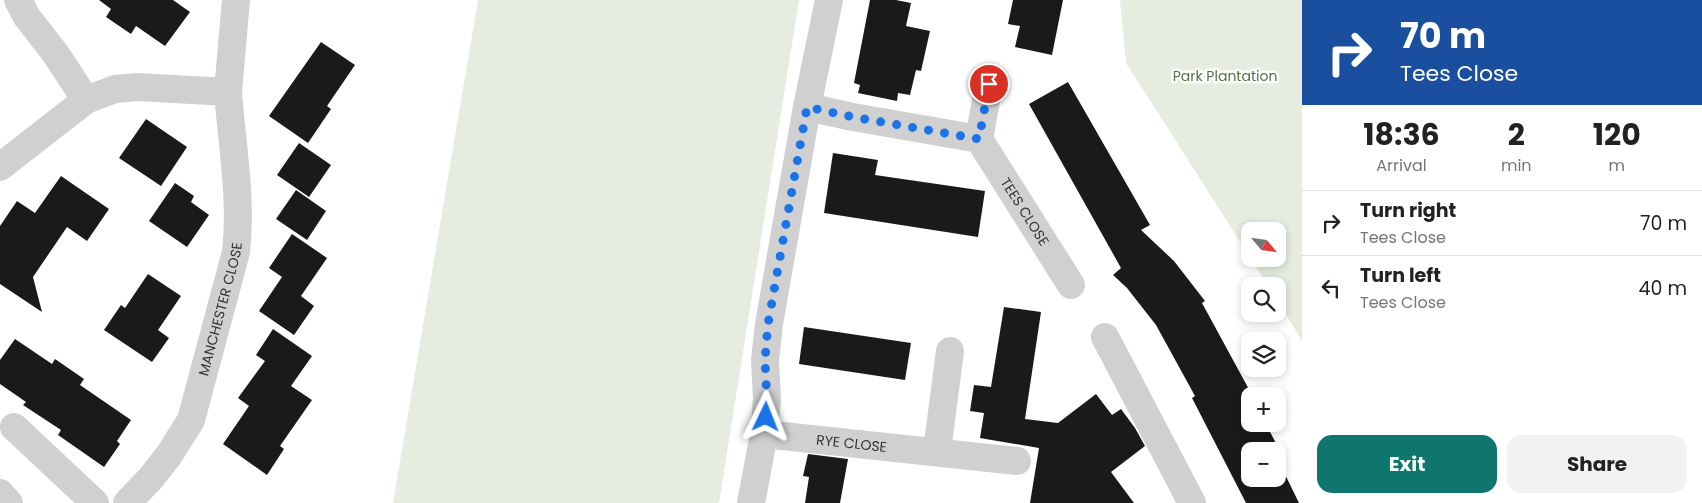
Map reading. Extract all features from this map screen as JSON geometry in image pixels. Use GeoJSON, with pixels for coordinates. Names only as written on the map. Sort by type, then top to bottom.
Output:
{"type":"FeatureCollection","features":[{"type":"Feature","properties":{"kind":"street"},"geometry":{"type":"LineString","coordinates":[[18,0],[27,17],[55,53],[86,100]]}},
{"type":"Feature","properties":{"kind":"street","name":"MANCHESTER CLOSE"},"geometry":{"type":"LineString","coordinates":[[127,503],[151,478],[169,455],[191,420],[236,252],[239,227],[238,201],[228,92],[236,0]]}},
{"type":"Feature","properties":{"kind":"street"},"geometry":{"type":"LineString","coordinates":[[751,503],[764,434],[767,400],[765,360],[768,324],[807,107],[829,0]]}},
{"type":"Feature","properties":{"kind":"street"},"geometry":{"type":"LineString","coordinates":[[807,107],[979,139],[989,84]]}},
{"type":"Feature","properties":{"kind":"street"},"geometry":{"type":"LineString","coordinates":[[0,167],[86,100],[116,89],[137,87],[228,92]]}},
{"type":"Feature","properties":{"kind":"street","name":"TEES CLOSE"},"geometry":{"type":"LineString","coordinates":[[979,139],[1071,285]]}},
{"type":"Feature","properties":{"kind":"street"},"geometry":{"type":"LineString","coordinates":[[1105,337],[1192,503]]}},
{"type":"Feature","properties":{"kind":"street"},"geometry":{"type":"LineString","coordinates":[[937,451],[950,351]]}},
{"type":"Feature","properties":{"kind":"street"},"geometry":{"type":"LineString","coordinates":[[14,427],[95,503]]}},
{"type":"Feature","properties":{"kind":"street","name":"RYE CLOSE"},"geometry":{"type":"LineString","coordinates":[[764,434],[937,451],[1016,461]]}},
{"type":"Feature","properties":{"kind":"street"},"geometry":{"type":"LineString","coordinates":[[0,493],[9,503]]}},
{"type":"Feature","properties":{"kind":"green space"},"geometry":{"type":"Polygon","coordinates":[[[478,0],[799,0],[719,503],[393,503],[478,0]]]}},
{"type":"Feature","properties":{"kind":"green space","name":"Park Plantation"},"geometry":{"type":"Polygon","coordinates":[[[1120,0],[1302,0],[1302,341],[1286,314],[1286,277],[1262,277],[1257,268],[1286,268],[1286,222],[1241,222],[1241,243],[1126,63],[1120,0]]]}},
{"type":"Feature","properties":{"kind":"building"},"geometry":{"type":"Polygon","coordinates":[[[99,0],[173,0],[190,12],[165,46],[136,26],[131,34],[106,17],[111,9],[99,0]]]}},
{"type":"Feature","properties":{"kind":"building"},"geometry":{"type":"Polygon","coordinates":[[[870,0],[896,0],[911,3],[906,26],[930,31],[921,71],[916,70],[910,95],[898,93],[897,101],[858,93],[860,85],[854,83],[870,0]]]}},
{"type":"Feature","properties":{"kind":"building"},"geometry":{"type":"Polygon","coordinates":[[[1013,0],[1063,0],[1052,55],[1015,47],[1020,26],[1008,24],[1013,0]]]}},
{"type":"Feature","properties":{"kind":"building"},"geometry":{"type":"Polygon","coordinates":[[[321,42],[355,65],[327,106],[331,109],[308,143],[269,116],[321,42]]]}},
{"type":"Feature","properties":{"kind":"building"},"geometry":{"type":"Polygon","coordinates":[[[1068,82],[1150,225],[1141,230],[1174,261],[1205,301],[1202,303],[1248,387],[1241,387],[1241,432],[1270,432],[1275,442],[1241,442],[1241,487],[1286,487],[1286,476],[1299,503],[1246,503],[1192,398],[1195,396],[1156,325],[1127,288],[1113,275],[1121,268],[1029,104],[1068,82]]]}},
{"type":"Feature","properties":{"kind":"building"},"geometry":{"type":"Polygon","coordinates":[[[146,119],[187,147],[161,186],[119,158],[146,119]]]}},
{"type":"Feature","properties":{"kind":"building"},"geometry":{"type":"Polygon","coordinates":[[[299,143],[331,165],[309,197],[277,175],[299,143]]]}},
{"type":"Feature","properties":{"kind":"building"},"geometry":{"type":"Polygon","coordinates":[[[833,153],[878,160],[875,175],[985,191],[978,237],[824,213],[833,153]]]}},
{"type":"Feature","properties":{"kind":"building"},"geometry":{"type":"Polygon","coordinates":[[[61,176],[109,209],[87,241],[67,227],[33,277],[42,312],[0,284],[0,226],[17,201],[35,213],[61,176]]]}},
{"type":"Feature","properties":{"kind":"building"},"geometry":{"type":"Polygon","coordinates":[[[175,183],[194,196],[191,202],[209,215],[187,247],[149,221],[175,183]]]}},
{"type":"Feature","properties":{"kind":"building"},"geometry":{"type":"Polygon","coordinates":[[[296,190],[326,211],[307,240],[276,219],[296,190]]]}},
{"type":"Feature","properties":{"kind":"building"},"geometry":{"type":"Polygon","coordinates":[[[292,234],[327,258],[301,296],[314,306],[294,335],[259,311],[282,277],[269,268],[292,234]]]}},
{"type":"Feature","properties":{"kind":"building"},"geometry":{"type":"Polygon","coordinates":[[[148,274],[181,296],[158,330],[169,338],[152,362],[104,330],[121,305],[125,308],[148,274]]]}},
{"type":"Feature","properties":{"kind":"building"},"geometry":{"type":"Polygon","coordinates":[[[1004,307],[1041,312],[1025,419],[1058,423],[1096,394],[1112,415],[1121,409],[1145,446],[1111,472],[1134,503],[1030,503],[1039,448],[980,438],[984,413],[970,411],[974,385],[991,387],[1004,307]]]}},
{"type":"Feature","properties":{"kind":"building"},"geometry":{"type":"Polygon","coordinates":[[[804,327],[911,343],[905,380],[799,364],[804,327]]]}},
{"type":"Feature","properties":{"kind":"building"},"geometry":{"type":"Polygon","coordinates":[[[273,329],[312,356],[291,386],[312,400],[280,446],[284,449],[267,475],[223,444],[249,406],[238,398],[265,361],[256,355],[273,329]]]}},
{"type":"Feature","properties":{"kind":"building"},"geometry":{"type":"Polygon","coordinates":[[[15,339],[52,364],[55,359],[84,379],[80,385],[131,420],[117,441],[120,444],[104,467],[58,435],[61,430],[23,405],[26,402],[0,384],[0,360],[15,339]]]}},
{"type":"Feature","properties":{"kind":"building"},"geometry":{"type":"Polygon","coordinates":[[[808,454],[848,459],[840,503],[805,503],[809,477],[803,476],[808,454]]]}},
{"type":"Feature","properties":{"kind":"route"},"geometry":{"type":"LineString","coordinates":[[766,417],[765,360],[768,324],[807,107],[979,139],[989,84]]}}]}
